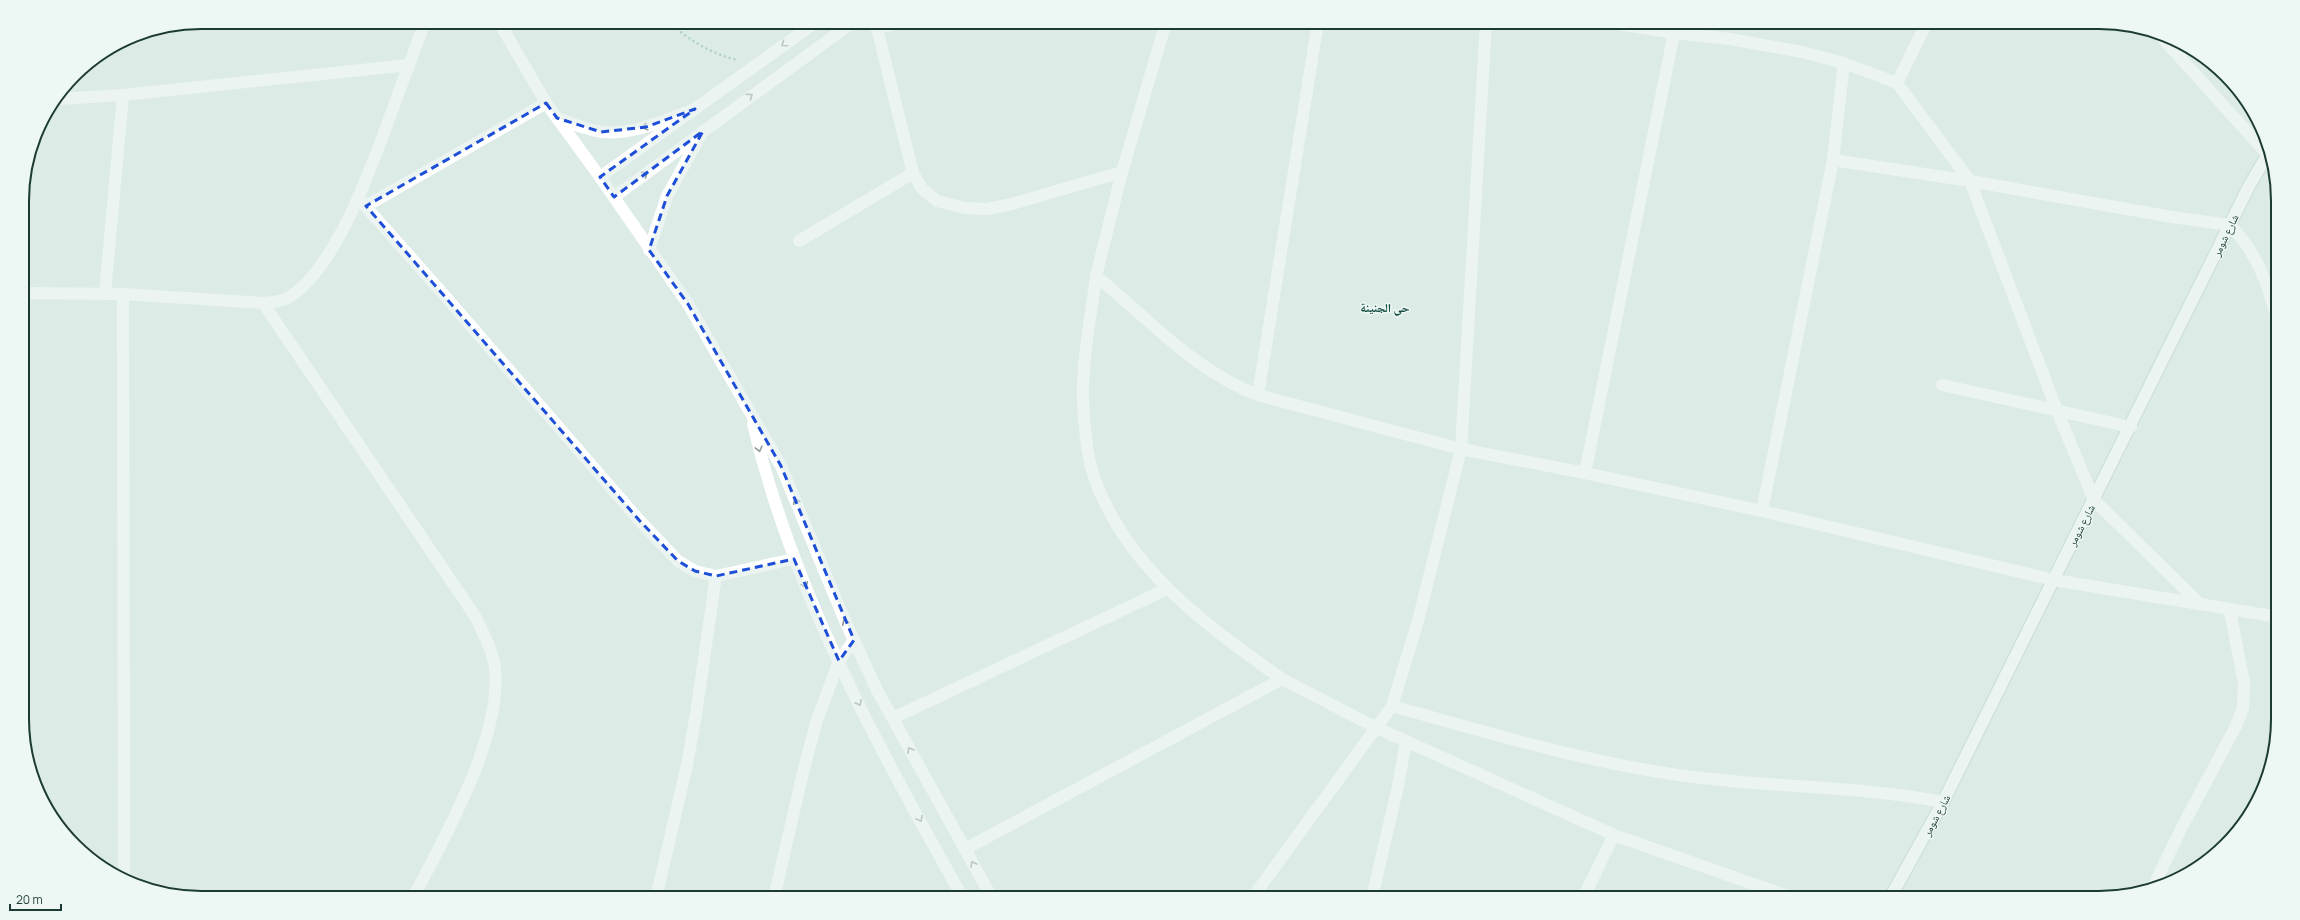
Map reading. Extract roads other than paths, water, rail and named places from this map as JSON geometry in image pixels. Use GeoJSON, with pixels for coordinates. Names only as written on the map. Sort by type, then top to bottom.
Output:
{"type":"FeatureCollection","features":[{"type":"Feature","properties":{"kind":"street"},"geometry":{"type":"LineString","coordinates":[[29,292],[105,293],[263,303],[278,301],[293,294],[308,282],[362,202],[409,64],[423,29]]}},
{"type":"Feature","properties":{"kind":"street"},"geometry":{"type":"LineString","coordinates":[[503,29],[546,103],[600,177],[649,250],[688,304],[781,466],[854,640],[893,718],[988,891]]}},
{"type":"Feature","properties":{"kind":"street"},"geometry":{"type":"LineString","coordinates":[[600,177],[806,29]]}},
{"type":"Feature","properties":{"kind":"street"},"geometry":{"type":"LineString","coordinates":[[614,197],[843,29]]}},
{"type":"Feature","properties":{"kind":"street"},"geometry":{"type":"LineString","coordinates":[[874,29],[913,173],[922,189],[937,201],[965,208],[986,209],[1012,204],[1122,172]]}},
{"type":"Feature","properties":{"kind":"street"},"geometry":{"type":"LineString","coordinates":[[1164,29],[1122,172],[1096,276],[1085,369],[1083,399],[1086,437],[1094,476],[1108,510],[1124,537],[1167,589],[1224,638],[1282,679],[1377,728],[1614,836],[1773,891]]}},
{"type":"Feature","properties":{"kind":"street"},"geometry":{"type":"LineString","coordinates":[[1258,395],[1317,29]]}},
{"type":"Feature","properties":{"kind":"street"},"geometry":{"type":"LineString","coordinates":[[1257,891],[1392,706],[1416,629],[1461,449],[1486,29]]}},
{"type":"Feature","properties":{"kind":"street"},"geometry":{"type":"LineString","coordinates":[[1649,29],[1770,46],[1844,63],[1897,83],[1970,181],[2057,411],[2094,500],[2200,604]]}},
{"type":"Feature","properties":{"kind":"street"},"geometry":{"type":"LineString","coordinates":[[1897,83],[1924,29]]}},
{"type":"Feature","properties":{"kind":"street"},"geometry":{"type":"LineString","coordinates":[[1585,473],[1674,33]]}},
{"type":"Feature","properties":{"kind":"street"},"geometry":{"type":"LineString","coordinates":[[2167,43],[2262,147]]}},
{"type":"Feature","properties":{"kind":"street"},"geometry":{"type":"LineString","coordinates":[[1762,511],[1833,160],[1844,63]]}},
{"type":"Feature","properties":{"kind":"street"},"geometry":{"type":"LineString","coordinates":[[64,98],[123,95],[409,64]]}},
{"type":"Feature","properties":{"kind":"street"},"geometry":{"type":"LineString","coordinates":[[105,293],[123,95]]}},
{"type":"Feature","properties":{"kind":"street"},"geometry":{"type":"LineString","coordinates":[[362,202],[546,103]]}},
{"type":"Feature","properties":{"kind":"street"},"geometry":{"type":"LineString","coordinates":[[557,118],[601,132],[623,132],[646,127],[695,109]]}},
{"type":"Feature","properties":{"kind":"street"},"geometry":{"type":"LineString","coordinates":[[649,250],[667,196],[703,131]]}},
{"type":"Feature","properties":{"kind":"street","name":"شارع شومر"},"geometry":{"type":"LineString","coordinates":[[1894,891],[1943,802],[2131,427],[2230,225],[2265,158]]}},
{"type":"Feature","properties":{"kind":"street"},"geometry":{"type":"LineString","coordinates":[[1833,160],[1970,181],[2172,217],[2230,225],[2251,250],[2262,270],[2271,299]]}},
{"type":"Feature","properties":{"kind":"street"},"geometry":{"type":"LineString","coordinates":[[799,241],[913,173]]}},
{"type":"Feature","properties":{"kind":"street"},"geometry":{"type":"LineString","coordinates":[[362,202],[639,520],[678,561],[695,571],[716,576],[794,560]]}},
{"type":"Feature","properties":{"kind":"street"},"geometry":{"type":"LineString","coordinates":[[1096,276],[1189,356],[1219,377],[1258,395],[1461,449],[1585,473],[1762,511],[2054,580],[2271,616]]}},
{"type":"Feature","properties":{"kind":"street"},"geometry":{"type":"LineString","coordinates":[[123,294],[124,872]]}},
{"type":"Feature","properties":{"kind":"street"},"geometry":{"type":"LineString","coordinates":[[263,303],[475,616],[491,650],[495,669],[495,686],[486,738],[455,815],[417,891]]}},
{"type":"Feature","properties":{"kind":"street"},"geometry":{"type":"LineString","coordinates":[[1942,385],[2131,427]]}},
{"type":"Feature","properties":{"kind":"street"},"geometry":{"type":"LineString","coordinates":[[750,411],[764,471],[794,560],[838,661],[900,782],[959,891]]}},
{"type":"Feature","properties":{"kind":"street"},"geometry":{"type":"LineString","coordinates":[[658,891],[692,736],[716,576]]}},
{"type":"Feature","properties":{"kind":"street"},"geometry":{"type":"LineString","coordinates":[[893,718],[1167,589]]}},
{"type":"Feature","properties":{"kind":"street"},"geometry":{"type":"LineString","coordinates":[[2156,881],[2182,826],[2236,726],[2243,708],[2244,683],[2230,610]]}},
{"type":"Feature","properties":{"kind":"street"},"geometry":{"type":"LineString","coordinates":[[776,891],[804,768],[825,694],[838,661],[854,640]]}},
{"type":"Feature","properties":{"kind":"street"},"geometry":{"type":"LineString","coordinates":[[965,849],[1282,679]]}},
{"type":"Feature","properties":{"kind":"street"},"geometry":{"type":"LineString","coordinates":[[1392,706],[1535,745],[1678,775],[1876,791],[1943,802]]}},
{"type":"Feature","properties":{"kind":"street"},"geometry":{"type":"LineString","coordinates":[[1374,891],[1398,786],[1406,741]]}},
{"type":"Feature","properties":{"kind":"street"},"geometry":{"type":"LineString","coordinates":[[1586,891],[1614,836]]}},
{"type":"Feature","properties":{"kind":"district","name":"حي الجنينة"},"geometry":{"type":"Point","coordinates":[1385,307]}}]}
